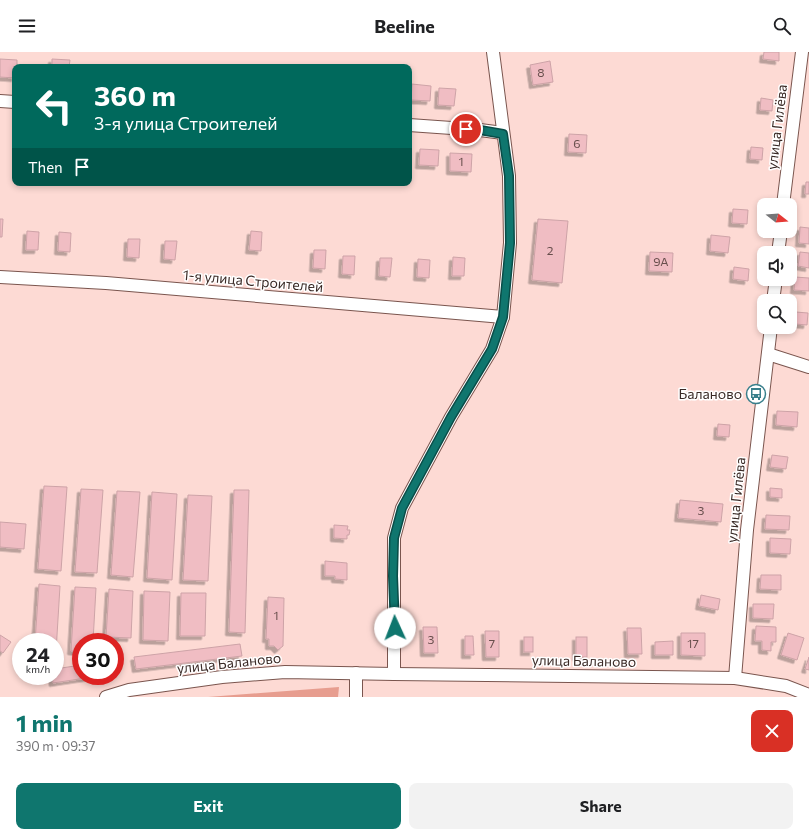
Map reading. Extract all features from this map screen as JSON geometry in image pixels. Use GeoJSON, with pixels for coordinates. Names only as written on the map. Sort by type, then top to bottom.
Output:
{"type":"FeatureCollection","features":[{"type":"Feature","properties":{"kind":"street"},"geometry":{"type":"LineString","coordinates":[[394,674],[394,538],[402,508],[451,417],[492,349],[503,317],[510,243],[509,176],[493,52]]}},
{"type":"Feature","properties":{"kind":"street","name":"улица Гилёва"},"geometry":{"type":"LineString","coordinates":[[784,198],[802,52]]}},
{"type":"Feature","properties":{"kind":"street"},"geometry":{"type":"LineString","coordinates":[[0,101],[12,102]]}},
{"type":"Feature","properties":{"kind":"street"},"geometry":{"type":"LineString","coordinates":[[412,125],[480,130],[503,134]]}},
{"type":"Feature","properties":{"kind":"street","name":"1-я улица Строителей"},"geometry":{"type":"LineString","coordinates":[[0,277],[106,283],[503,317]]}},
{"type":"Feature","properties":{"kind":"street","name":"улица Гилёва"},"geometry":{"type":"LineString","coordinates":[[735,678],[747,530],[770,334]]}},
{"type":"Feature","properties":{"kind":"street"},"geometry":{"type":"LineString","coordinates":[[768,354],[809,367]]}},
{"type":"Feature","properties":{"kind":"street","name":"улица Баланово"},"geometry":{"type":"LineString","coordinates":[[106,697],[129,690],[222,677],[285,672],[735,678],[786,686],[809,695]]}},
{"type":"Feature","properties":{"kind":"street"},"geometry":{"type":"LineString","coordinates":[[356,673],[356,697]]}},
{"type":"Feature","properties":{"kind":"shaded area"},"geometry":{"type":"Polygon","coordinates":[[[339,687],[338,697],[208,697],[339,687]]]}},
{"type":"Feature","properties":{"kind":"building"},"geometry":{"type":"Polygon","coordinates":[[[764,52],[779,52],[779,61],[763,59],[764,52]]]}},
{"type":"Feature","properties":{"kind":"building"},"geometry":{"type":"Polygon","coordinates":[[[0,59],[17,60],[17,64],[12,64],[12,78],[0,77],[0,59]]]}},
{"type":"Feature","properties":{"kind":"building"},"geometry":{"type":"Polygon","coordinates":[[[52,59],[70,60],[69,64],[52,64],[52,59]]]}},
{"type":"Feature","properties":{"kind":"building"},"geometry":{"type":"Polygon","coordinates":[[[550,61],[553,82],[533,85],[530,65],[550,61]]]}},
{"type":"Feature","properties":{"kind":"building"},"geometry":{"type":"Polygon","coordinates":[[[412,84],[431,86],[430,101],[412,100],[412,84]]]}},
{"type":"Feature","properties":{"kind":"building"},"geometry":{"type":"Polygon","coordinates":[[[439,88],[456,89],[454,106],[438,105],[439,88]]]}},
{"type":"Feature","properties":{"kind":"building"},"geometry":{"type":"Polygon","coordinates":[[[761,98],[773,100],[772,111],[760,110],[761,98]]]}},
{"type":"Feature","properties":{"kind":"building"},"geometry":{"type":"Polygon","coordinates":[[[569,134],[587,135],[586,153],[568,152],[569,134]]]}},
{"type":"Feature","properties":{"kind":"building"},"geometry":{"type":"Polygon","coordinates":[[[751,147],[763,148],[762,160],[750,159],[751,147]]]}},
{"type":"Feature","properties":{"kind":"building"},"geometry":{"type":"Polygon","coordinates":[[[420,149],[439,150],[438,166],[419,165],[420,149]]]}},
{"type":"Feature","properties":{"kind":"building"},"geometry":{"type":"Polygon","coordinates":[[[450,153],[472,154],[471,172],[450,171],[450,153]]]}},
{"type":"Feature","properties":{"kind":"building"},"geometry":{"type":"Polygon","coordinates":[[[806,182],[809,182],[809,194],[805,194],[806,182]]]}},
{"type":"Feature","properties":{"kind":"building"},"geometry":{"type":"Polygon","coordinates":[[[733,209],[748,210],[747,224],[732,223],[733,209]]]}},
{"type":"Feature","properties":{"kind":"building"},"geometry":{"type":"Polygon","coordinates":[[[0,219],[3,219],[2,237],[0,237],[0,219]]]}},
{"type":"Feature","properties":{"kind":"building"},"geometry":{"type":"Polygon","coordinates":[[[538,219],[568,221],[562,283],[532,280],[538,219]]]}},
{"type":"Feature","properties":{"kind":"building"},"geometry":{"type":"Polygon","coordinates":[[[800,227],[809,228],[809,244],[799,243],[800,227]]]}},
{"type":"Feature","properties":{"kind":"building"},"geometry":{"type":"Polygon","coordinates":[[[27,231],[39,232],[38,250],[26,250],[27,231]]]}},
{"type":"Feature","properties":{"kind":"building"},"geometry":{"type":"Polygon","coordinates":[[[251,231],[262,232],[261,251],[249,250],[251,231]]]}},
{"type":"Feature","properties":{"kind":"building"},"geometry":{"type":"Polygon","coordinates":[[[59,232],[71,233],[70,252],[58,251],[59,232]]]}},
{"type":"Feature","properties":{"kind":"building"},"geometry":{"type":"Polygon","coordinates":[[[711,235],[730,237],[728,253],[710,251],[711,235]]]}},
{"type":"Feature","properties":{"kind":"building"},"geometry":{"type":"Polygon","coordinates":[[[128,239],[140,239],[139,258],[127,257],[128,239]]]}},
{"type":"Feature","properties":{"kind":"building"},"geometry":{"type":"Polygon","coordinates":[[[165,241],[177,241],[175,260],[164,259],[165,241]]]}},
{"type":"Feature","properties":{"kind":"building"},"geometry":{"type":"Polygon","coordinates":[[[314,250],[326,250],[325,269],[313,268],[314,250]]]}},
{"type":"Feature","properties":{"kind":"building"},"geometry":{"type":"Polygon","coordinates":[[[650,252],[673,253],[672,272],[649,271],[650,252]]]}},
{"type":"Feature","properties":{"kind":"building"},"geometry":{"type":"Polygon","coordinates":[[[800,252],[809,253],[809,268],[798,266],[800,252]]]}},
{"type":"Feature","properties":{"kind":"building"},"geometry":{"type":"Polygon","coordinates":[[[343,256],[355,256],[354,275],[342,274],[343,256]]]}},
{"type":"Feature","properties":{"kind":"building"},"geometry":{"type":"Polygon","coordinates":[[[453,257],[465,258],[464,276],[452,276],[453,257]]]}},
{"type":"Feature","properties":{"kind":"building"},"geometry":{"type":"Polygon","coordinates":[[[380,258],[392,258],[390,277],[379,276],[380,258]]]}},
{"type":"Feature","properties":{"kind":"building"},"geometry":{"type":"Polygon","coordinates":[[[418,259],[430,260],[429,278],[417,277],[418,259]]]}},
{"type":"Feature","properties":{"kind":"building"},"geometry":{"type":"Polygon","coordinates":[[[734,267],[749,269],[748,281],[733,279],[734,267]]]}},
{"type":"Feature","properties":{"kind":"building"},"geometry":{"type":"Polygon","coordinates":[[[797,277],[809,278],[809,291],[794,290],[794,286],[797,286],[797,277]]]}},
{"type":"Feature","properties":{"kind":"building"},"geometry":{"type":"Polygon","coordinates":[[[797,312],[808,313],[807,325],[797,324],[797,312]]]}},
{"type":"Feature","properties":{"kind":"building"},"geometry":{"type":"Polygon","coordinates":[[[777,411],[798,412],[797,427],[776,425],[777,411]]]}},
{"type":"Feature","properties":{"kind":"building"},"geometry":{"type":"Polygon","coordinates":[[[718,424],[730,425],[729,437],[717,436],[718,424]]]}},
{"type":"Feature","properties":{"kind":"building"},"geometry":{"type":"Polygon","coordinates":[[[772,455],[788,457],[786,469],[770,467],[772,455]]]}},
{"type":"Feature","properties":{"kind":"building"},"geometry":{"type":"Polygon","coordinates":[[[44,486],[67,487],[61,571],[38,569],[44,486]]]}},
{"type":"Feature","properties":{"kind":"building"},"geometry":{"type":"Polygon","coordinates":[[[770,488],[782,489],[782,498],[770,497],[770,488]]]}},
{"type":"Feature","properties":{"kind":"building"},"geometry":{"type":"Polygon","coordinates":[[[81,489],[103,490],[97,573],[75,572],[81,489]]]}},
{"type":"Feature","properties":{"kind":"building"},"geometry":{"type":"Polygon","coordinates":[[[234,490],[249,490],[245,633],[229,632],[234,490]]]}},
{"type":"Feature","properties":{"kind":"building"},"geometry":{"type":"Polygon","coordinates":[[[117,491],[140,492],[133,577],[111,575],[117,491]]]}},
{"type":"Feature","properties":{"kind":"building"},"geometry":{"type":"Polygon","coordinates":[[[152,492],[177,494],[172,580],[147,578],[152,492]]]}},
{"type":"Feature","properties":{"kind":"building"},"geometry":{"type":"Polygon","coordinates":[[[188,495],[212,496],[208,581],[183,580],[188,495]]]}},
{"type":"Feature","properties":{"kind":"building"},"geometry":{"type":"Polygon","coordinates":[[[680,500],[723,504],[721,522],[678,518],[680,500]]]}},
{"type":"Feature","properties":{"kind":"building"},"geometry":{"type":"Polygon","coordinates":[[[766,515],[790,516],[789,530],[765,529],[766,515]]]}},
{"type":"Feature","properties":{"kind":"building"},"geometry":{"type":"Polygon","coordinates":[[[0,522],[26,524],[24,549],[0,547],[0,522]]]}},
{"type":"Feature","properties":{"kind":"building"},"geometry":{"type":"Polygon","coordinates":[[[334,525],[348,526],[347,530],[350,530],[349,535],[347,535],[347,539],[334,538],[334,525]]]}},
{"type":"Feature","properties":{"kind":"building"},"geometry":{"type":"Polygon","coordinates":[[[770,538],[791,539],[790,554],[770,553],[770,538]]]}},
{"type":"Feature","properties":{"kind":"building"},"geometry":{"type":"Polygon","coordinates":[[[325,561],[347,563],[347,580],[335,579],[335,576],[325,576],[325,561]]]}},
{"type":"Feature","properties":{"kind":"building"},"geometry":{"type":"Polygon","coordinates":[[[761,575],[781,575],[781,590],[760,589],[761,575]]]}},
{"type":"Feature","properties":{"kind":"building"},"geometry":{"type":"Polygon","coordinates":[[[39,584],[60,586],[57,633],[36,633],[39,584]]]}},
{"type":"Feature","properties":{"kind":"building"},"geometry":{"type":"Polygon","coordinates":[[[75,587],[96,588],[94,633],[72,633],[75,587]]]}},
{"type":"Feature","properties":{"kind":"building"},"geometry":{"type":"Polygon","coordinates":[[[109,589],[133,591],[131,638],[124,638],[124,633],[106,633],[109,589]]]}},
{"type":"Feature","properties":{"kind":"building"},"geometry":{"type":"Polygon","coordinates":[[[144,591],[170,592],[168,641],[143,640],[144,591]]]}},
{"type":"Feature","properties":{"kind":"building"},"geometry":{"type":"Polygon","coordinates":[[[181,593],[206,593],[205,636],[180,636],[181,593]]]}},
{"type":"Feature","properties":{"kind":"building"},"geometry":{"type":"Polygon","coordinates":[[[701,595],[720,599],[718,610],[699,606],[701,595]]]}},
{"type":"Feature","properties":{"kind":"building"},"geometry":{"type":"Polygon","coordinates":[[[268,597],[284,598],[283,646],[278,650],[274,646],[269,646],[269,639],[266,639],[268,597]]]}},
{"type":"Feature","properties":{"kind":"building"},"geometry":{"type":"Polygon","coordinates":[[[753,604],[774,604],[773,619],[753,618],[753,604]]]}},
{"type":"Feature","properties":{"kind":"building"},"geometry":{"type":"Polygon","coordinates":[[[756,626],[776,627],[776,642],[771,642],[771,651],[762,650],[762,641],[755,641],[756,626]]]}},
{"type":"Feature","properties":{"kind":"building"},"geometry":{"type":"Polygon","coordinates":[[[423,627],[437,627],[438,653],[424,653],[423,627]]]}},
{"type":"Feature","properties":{"kind":"building"},"geometry":{"type":"Polygon","coordinates":[[[627,628],[641,628],[642,654],[628,654],[627,628]]]}},
{"type":"Feature","properties":{"kind":"building"},"geometry":{"type":"Polygon","coordinates":[[[485,631],[499,631],[499,657],[486,657],[485,631]]]}},
{"type":"Feature","properties":{"kind":"building"},"geometry":{"type":"Polygon","coordinates":[[[681,633],[705,633],[705,656],[681,655],[681,633]]]}},
{"type":"Feature","properties":{"kind":"building"},"geometry":{"type":"Polygon","coordinates":[[[788,633],[804,638],[797,660],[781,655],[788,633]]]}},
{"type":"Feature","properties":{"kind":"building"},"geometry":{"type":"Polygon","coordinates":[[[0,635],[11,642],[3,653],[0,651],[0,635]]]}},
{"type":"Feature","properties":{"kind":"building"},"geometry":{"type":"Polygon","coordinates":[[[465,636],[473,636],[474,655],[465,655],[465,636]]]}},
{"type":"Feature","properties":{"kind":"building"},"geometry":{"type":"Polygon","coordinates":[[[524,637],[533,637],[533,652],[524,652],[524,637]]]}},
{"type":"Feature","properties":{"kind":"building"},"geometry":{"type":"Polygon","coordinates":[[[576,637],[587,637],[587,657],[576,657],[576,637]]]}},
{"type":"Feature","properties":{"kind":"building"},"geometry":{"type":"Polygon","coordinates":[[[673,641],[673,655],[655,655],[655,642],[673,641]]]}},
{"type":"Feature","properties":{"kind":"building"},"geometry":{"type":"Polygon","coordinates":[[[240,644],[242,656],[136,669],[134,657],[240,644]]]}},
{"type":"Feature","properties":{"kind":"building"},"geometry":{"type":"Polygon","coordinates":[[[809,657],[809,670],[805,669],[809,657]]]}},
{"type":"Feature","properties":{"kind":"building"},"geometry":{"type":"Polygon","coordinates":[[[72,666],[72,680],[64,681],[64,668],[72,666]]]}},
{"type":"Feature","properties":{"kind":"place","name":"Баланово"},"geometry":{"type":"Point","coordinates":[756,394]}},
{"type":"Feature","properties":{"kind":"route"},"geometry":{"type":"LineString","coordinates":[[395,628],[393,576],[394,538],[402,508],[451,417],[492,349],[503,317],[510,243],[509,176],[503,134],[466,129]]}}]}
